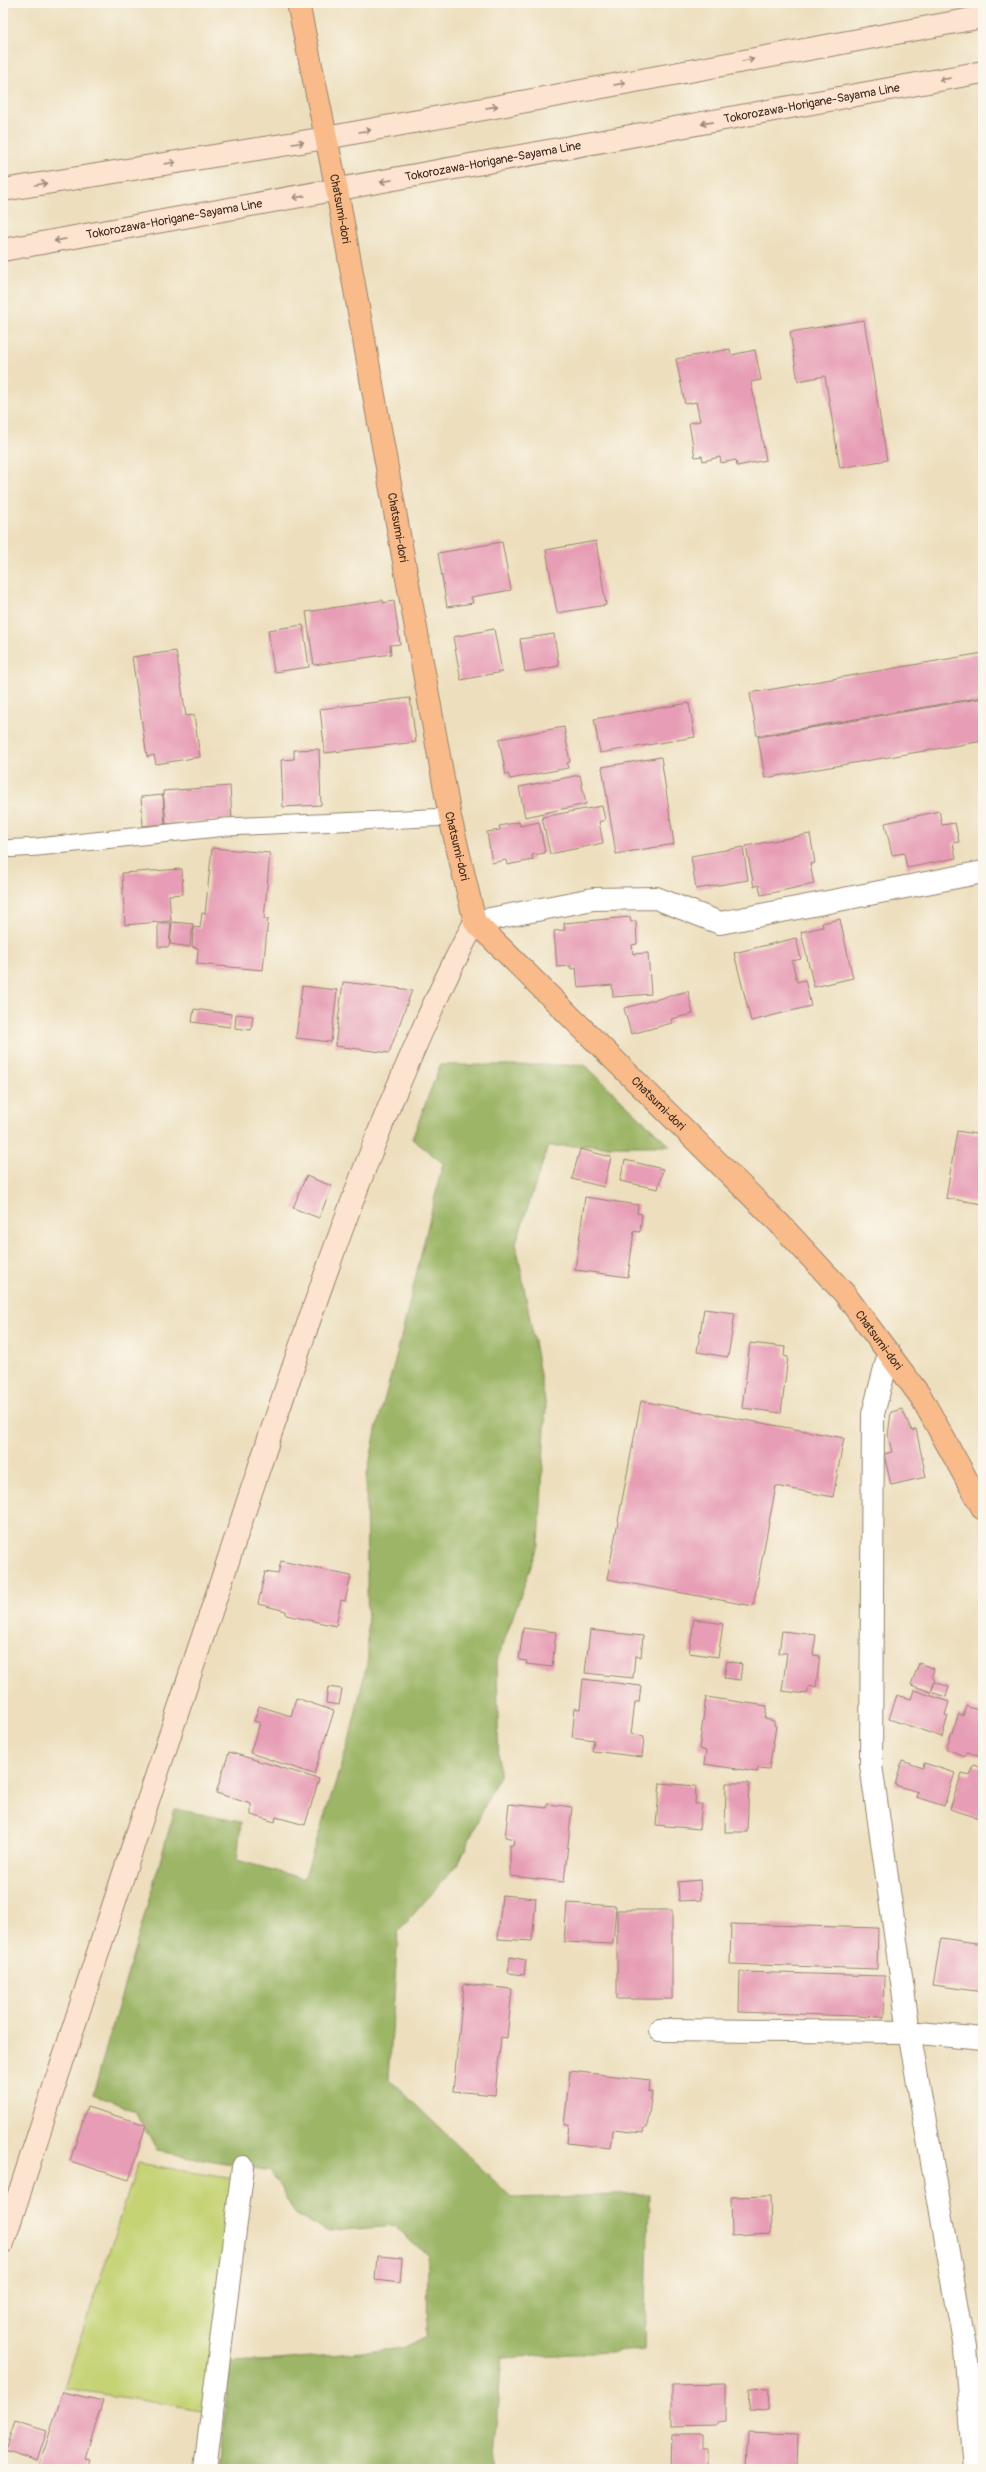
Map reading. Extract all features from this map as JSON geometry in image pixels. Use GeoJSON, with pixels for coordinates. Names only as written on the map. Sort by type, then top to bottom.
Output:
{"type":"FeatureCollection","features":[{"type":"Feature","properties":{"kind":"main road","name":"Chatsumi-dori"},"geometry":{"type":"LineString","coordinates":[[298,3],[337,190],[450,817],[475,922],[779,1223],[844,1293],[921,1397],[983,1509]]}},
{"type":"Feature","properties":{"kind":"main road"},"geometry":{"type":"LineString","coordinates":[[3,190],[326,138],[983,16]]}},
{"type":"Feature","properties":{"kind":"main road","name":"Tokorozawa-Horigane-Sayama Line"},"geometry":{"type":"LineString","coordinates":[[3,250],[983,72]]}},
{"type":"Feature","properties":{"kind":"main road"},"geometry":{"type":"LineString","coordinates":[[3,2243],[134,1836],[316,1299],[356,1187],[420,1035],[458,953],[475,922]]}},
{"type":"Feature","properties":{"kind":"street"},"geometry":{"type":"LineString","coordinates":[[475,922],[593,899],[656,898],[720,923],[983,872]]}},
{"type":"Feature","properties":{"kind":"street"},"geometry":{"type":"LineString","coordinates":[[889,1353],[873,1414],[871,1765],[909,2032],[965,2348],[977,2405],[975,2469]]}},
{"type":"Feature","properties":{"kind":"street"},"geometry":{"type":"LineString","coordinates":[[660,2030],[909,2032],[983,2039]]}},
{"type":"Feature","properties":{"kind":"street"},"geometry":{"type":"LineString","coordinates":[[205,2469],[243,2167]]}},
{"type":"Feature","properties":{"kind":"lane"},"geometry":{"type":"LineString","coordinates":[[3,849],[38,847],[226,827],[450,817]]}},
{"type":"Feature","properties":{"kind":"green space"},"geometry":{"type":"Polygon","coordinates":[[[440,1065],[585,1065],[670,1146],[548,1146],[516,1243],[546,1407],[539,1544],[497,1661],[499,1775],[459,1862],[398,1932],[389,2079],[512,2198],[649,2194],[645,2350],[502,2358],[492,2469],[219,2469],[230,2362],[278,2360],[405,2348],[427,2337],[428,2256],[395,2226],[328,2231],[295,2214],[271,2171],[157,2151],[135,2111],[93,2094],[175,1809],[241,1822],[237,1860],[304,1879],[349,1741],[368,1659],[366,1480],[376,1430],[400,1342],[443,1163],[412,1139],[440,1065]]]}},
{"type":"Feature","properties":{"kind":"green space"},"geometry":{"type":"Polygon","coordinates":[[[138,2163],[239,2180],[209,2411],[64,2388],[138,2163]]]}},
{"type":"Feature","properties":{"kind":"building"},"geometry":{"type":"Polygon","coordinates":[[[864,320],[887,460],[840,468],[825,376],[798,381],[790,332],[864,320]]]}},
{"type":"Feature","properties":{"kind":"building"},"geometry":{"type":"Polygon","coordinates":[[[730,349],[731,355],[755,350],[761,380],[751,382],[766,460],[737,466],[736,460],[721,463],[720,457],[703,461],[702,456],[695,457],[689,423],[700,421],[696,402],[685,404],[676,359],[730,349]]]}},
{"type":"Feature","properties":{"kind":"building"},"geometry":{"type":"Polygon","coordinates":[[[596,541],[606,605],[557,613],[546,550],[596,541]]]}},
{"type":"Feature","properties":{"kind":"building"},"geometry":{"type":"Polygon","coordinates":[[[502,542],[511,590],[471,597],[473,603],[447,607],[438,553],[502,542]]]}},
{"type":"Feature","properties":{"kind":"building"},"geometry":{"type":"Polygon","coordinates":[[[383,600],[383,603],[394,601],[400,644],[390,645],[391,654],[314,665],[306,612],[383,600]]]}},
{"type":"Feature","properties":{"kind":"building"},"geometry":{"type":"Polygon","coordinates":[[[303,625],[309,667],[274,672],[268,630],[303,625]]]}},
{"type":"Feature","properties":{"kind":"building"},"geometry":{"type":"Polygon","coordinates":[[[494,629],[502,672],[461,680],[453,637],[494,629]]]}},
{"type":"Feature","properties":{"kind":"building"},"geometry":{"type":"Polygon","coordinates":[[[554,634],[559,666],[525,672],[520,639],[554,634]]]}},
{"type":"Feature","properties":{"kind":"building"},"geometry":{"type":"Polygon","coordinates":[[[176,651],[186,716],[194,715],[200,757],[156,764],[154,755],[147,757],[132,657],[176,651]]]}},
{"type":"Feature","properties":{"kind":"building"},"geometry":{"type":"Polygon","coordinates":[[[983,653],[983,697],[757,736],[750,693],[983,653]]]}},
{"type":"Feature","properties":{"kind":"building"},"geometry":{"type":"Polygon","coordinates":[[[410,698],[416,742],[325,753],[320,709],[410,698]]]}},
{"type":"Feature","properties":{"kind":"building"},"geometry":{"type":"Polygon","coordinates":[[[983,698],[983,741],[765,778],[758,737],[983,698]]]}},
{"type":"Feature","properties":{"kind":"building"},"geometry":{"type":"Polygon","coordinates":[[[689,703],[695,737],[600,753],[594,719],[689,703]]]}},
{"type":"Feature","properties":{"kind":"building"},"geometry":{"type":"Polygon","coordinates":[[[564,727],[570,762],[567,763],[568,768],[510,779],[508,774],[506,775],[499,739],[564,727]]]}},
{"type":"Feature","properties":{"kind":"building"},"geometry":{"type":"Polygon","coordinates":[[[319,749],[321,805],[283,807],[281,760],[294,759],[294,750],[319,749]]]}},
{"type":"Feature","properties":{"kind":"building"},"geometry":{"type":"Polygon","coordinates":[[[661,757],[674,844],[616,854],[602,767],[661,757]]]}},
{"type":"Feature","properties":{"kind":"building"},"geometry":{"type":"Polygon","coordinates":[[[580,775],[586,804],[525,817],[519,787],[580,775]]]}},
{"type":"Feature","properties":{"kind":"building"},"geometry":{"type":"Polygon","coordinates":[[[230,786],[232,819],[166,824],[163,791],[230,786]]]}},
{"type":"Feature","properties":{"kind":"building"},"geometry":{"type":"Polygon","coordinates":[[[163,795],[165,824],[143,826],[141,797],[163,795]]]}},
{"type":"Feature","properties":{"kind":"building"},"geometry":{"type":"Polygon","coordinates":[[[602,806],[605,820],[599,822],[603,843],[550,854],[542,817],[602,806]]]}},
{"type":"Feature","properties":{"kind":"building"},"geometry":{"type":"Polygon","coordinates":[[[939,811],[942,825],[955,823],[959,842],[953,843],[956,858],[907,868],[904,853],[892,855],[885,823],[939,811]]]}},
{"type":"Feature","properties":{"kind":"building"},"geometry":{"type":"Polygon","coordinates":[[[519,822],[520,826],[539,822],[545,853],[532,855],[533,860],[507,865],[506,860],[492,863],[487,832],[500,830],[499,826],[519,822]]]}},
{"type":"Feature","properties":{"kind":"building"},"geometry":{"type":"Polygon","coordinates":[[[810,834],[815,863],[810,864],[814,884],[761,895],[759,885],[754,887],[746,846],[810,834]]]}},
{"type":"Feature","properties":{"kind":"building"},"geometry":{"type":"Polygon","coordinates":[[[743,847],[748,880],[696,889],[691,856],[743,847]]]}},
{"type":"Feature","properties":{"kind":"building"},"geometry":{"type":"Polygon","coordinates":[[[212,848],[270,853],[264,919],[268,919],[263,970],[197,964],[198,948],[192,947],[194,927],[200,928],[202,913],[205,914],[212,848]]]}},
{"type":"Feature","properties":{"kind":"building"},"geometry":{"type":"Polygon","coordinates":[[[182,869],[183,894],[169,895],[171,921],[125,925],[122,873],[182,869]]]}},
{"type":"Feature","properties":{"kind":"building"},"geometry":{"type":"Polygon","coordinates":[[[630,917],[631,922],[636,921],[637,944],[632,945],[633,954],[648,953],[651,994],[613,997],[612,985],[578,988],[576,968],[571,969],[571,966],[557,967],[554,931],[565,930],[564,923],[630,917]]]}},
{"type":"Feature","properties":{"kind":"building"},"geometry":{"type":"Polygon","coordinates":[[[840,919],[853,978],[814,987],[801,932],[823,927],[822,923],[840,919]]]}},
{"type":"Feature","properties":{"kind":"building"},"geometry":{"type":"Polygon","coordinates":[[[172,922],[193,924],[190,947],[170,944],[172,922]]]}},
{"type":"Feature","properties":{"kind":"building"},"geometry":{"type":"Polygon","coordinates":[[[158,923],[171,923],[169,947],[158,947],[158,923]]]}},
{"type":"Feature","properties":{"kind":"building"},"geometry":{"type":"Polygon","coordinates":[[[796,938],[801,959],[792,961],[797,982],[805,980],[811,1006],[751,1021],[734,953],[796,938]]]}},
{"type":"Feature","properties":{"kind":"building"},"geometry":{"type":"Polygon","coordinates":[[[343,982],[412,990],[389,1053],[335,1046],[343,982]]]}},
{"type":"Feature","properties":{"kind":"building"},"geometry":{"type":"Polygon","coordinates":[[[302,986],[337,990],[331,1042],[296,1038],[302,986]]]}},
{"type":"Feature","properties":{"kind":"building"},"geometry":{"type":"Polygon","coordinates":[[[688,991],[693,1014],[671,1019],[672,1023],[631,1034],[624,1008],[688,991]]]}},
{"type":"Feature","properties":{"kind":"building"},"geometry":{"type":"Polygon","coordinates":[[[194,1009],[231,1014],[230,1027],[192,1022],[194,1009]]]}},
{"type":"Feature","properties":{"kind":"building"},"geometry":{"type":"Polygon","coordinates":[[[236,1014],[253,1016],[251,1030],[235,1028],[236,1014]]]}},
{"type":"Feature","properties":{"kind":"building"},"geometry":{"type":"Polygon","coordinates":[[[957,1131],[983,1135],[983,1204],[946,1198],[957,1131]]]}},
{"type":"Feature","properties":{"kind":"building"},"geometry":{"type":"Polygon","coordinates":[[[580,1149],[611,1157],[604,1187],[572,1179],[580,1149]]]}},
{"type":"Feature","properties":{"kind":"building"},"geometry":{"type":"Polygon","coordinates":[[[625,1160],[663,1169],[658,1189],[620,1181],[625,1160]]]}},
{"type":"Feature","properties":{"kind":"building"},"geometry":{"type":"Polygon","coordinates":[[[306,1176],[332,1186],[319,1218],[293,1208],[306,1176]]]}},
{"type":"Feature","properties":{"kind":"building"},"geometry":{"type":"Polygon","coordinates":[[[585,1197],[638,1205],[637,1213],[642,1214],[640,1232],[634,1231],[628,1277],[575,1270],[585,1197]]]}},
{"type":"Feature","properties":{"kind":"building"},"geometry":{"type":"Polygon","coordinates":[[[704,1309],[735,1313],[728,1357],[697,1352],[704,1309]]]}},
{"type":"Feature","properties":{"kind":"building"},"geometry":{"type":"Polygon","coordinates":[[[750,1343],[785,1347],[784,1356],[788,1357],[781,1413],[742,1408],[750,1343]]]}},
{"type":"Feature","properties":{"kind":"building"},"geometry":{"type":"Polygon","coordinates":[[[641,1401],[844,1438],[833,1497],[776,1486],[753,1606],[607,1579],[641,1401]]]}},
{"type":"Feature","properties":{"kind":"building"},"geometry":{"type":"Polygon","coordinates":[[[902,1409],[912,1431],[916,1429],[926,1477],[891,1485],[884,1454],[892,1452],[888,1436],[891,1412],[902,1409]]]}},
{"type":"Feature","properties":{"kind":"building"},"geometry":{"type":"Polygon","coordinates":[[[281,1561],[351,1576],[345,1601],[341,1600],[336,1626],[286,1615],[286,1611],[258,1604],[265,1572],[278,1574],[281,1561]]]}},
{"type":"Feature","properties":{"kind":"building"},"geometry":{"type":"Polygon","coordinates":[[[694,1619],[723,1624],[718,1657],[689,1653],[694,1619]]]}},
{"type":"Feature","properties":{"kind":"building"},"geometry":{"type":"Polygon","coordinates":[[[523,1628],[556,1632],[552,1667],[526,1664],[527,1661],[519,1660],[523,1628]]]}},
{"type":"Feature","properties":{"kind":"building"},"geometry":{"type":"Polygon","coordinates":[[[590,1630],[643,1636],[641,1657],[635,1656],[633,1678],[585,1673],[590,1630]]]}},
{"type":"Feature","properties":{"kind":"building"},"geometry":{"type":"Polygon","coordinates":[[[782,1631],[816,1635],[813,1655],[820,1656],[816,1687],[809,1686],[807,1694],[782,1691],[787,1653],[779,1653],[782,1631]]]}},
{"type":"Feature","properties":{"kind":"building"},"geometry":{"type":"Polygon","coordinates":[[[727,1661],[742,1664],[740,1680],[724,1678],[727,1661]]]}},
{"type":"Feature","properties":{"kind":"building"},"geometry":{"type":"Polygon","coordinates":[[[919,1663],[934,1669],[932,1676],[935,1681],[931,1692],[911,1685],[919,1663]]]}},
{"type":"Feature","properties":{"kind":"building"},"geometry":{"type":"Polygon","coordinates":[[[583,1679],[641,1686],[639,1702],[635,1702],[631,1734],[644,1736],[642,1757],[592,1751],[594,1740],[572,1737],[575,1708],[580,1709],[583,1679]]]}},
{"type":"Feature","properties":{"kind":"building"},"geometry":{"type":"Polygon","coordinates":[[[935,1682],[949,1687],[946,1697],[931,1692],[935,1682]]]}},
{"type":"Feature","properties":{"kind":"building"},"geometry":{"type":"Polygon","coordinates":[[[328,1687],[342,1689],[339,1705],[326,1703],[328,1687]]]}},
{"type":"Feature","properties":{"kind":"building"},"geometry":{"type":"Polygon","coordinates":[[[914,1690],[949,1702],[945,1715],[948,1716],[942,1737],[889,1719],[897,1695],[911,1699],[914,1690]]]}},
{"type":"Feature","properties":{"kind":"building"},"geometry":{"type":"Polygon","coordinates":[[[706,1697],[767,1706],[765,1719],[774,1721],[774,1725],[776,1726],[769,1769],[758,1768],[757,1772],[704,1764],[706,1751],[699,1749],[706,1697]]]}},
{"type":"Feature","properties":{"kind":"building"},"geometry":{"type":"Polygon","coordinates":[[[296,1698],[334,1711],[314,1774],[250,1753],[260,1723],[254,1721],[259,1706],[291,1716],[296,1698]]]}},
{"type":"Feature","properties":{"kind":"building"},"geometry":{"type":"Polygon","coordinates":[[[966,1706],[983,1712],[983,1746],[980,1756],[967,1752],[965,1756],[946,1749],[959,1714],[963,1716],[966,1706]]]}},
{"type":"Feature","properties":{"kind":"building"},"geometry":{"type":"Polygon","coordinates":[[[229,1752],[319,1779],[305,1825],[276,1817],[275,1822],[251,1815],[251,1804],[216,1793],[229,1752]]]}},
{"type":"Feature","properties":{"kind":"building"},"geometry":{"type":"Polygon","coordinates":[[[902,1761],[923,1768],[924,1763],[955,1773],[944,1806],[916,1797],[918,1792],[895,1785],[902,1761]]]}},
{"type":"Feature","properties":{"kind":"building"},"geometry":{"type":"Polygon","coordinates":[[[973,1765],[983,1768],[982,1819],[950,1809],[962,1773],[970,1775],[973,1765]]]}},
{"type":"Feature","properties":{"kind":"building"},"geometry":{"type":"Polygon","coordinates":[[[660,1783],[696,1786],[695,1804],[702,1804],[699,1829],[656,1825],[660,1783]]]}},
{"type":"Feature","properties":{"kind":"building"},"geometry":{"type":"Polygon","coordinates":[[[726,1783],[749,1783],[747,1832],[725,1832],[726,1783]]]}},
{"type":"Feature","properties":{"kind":"building"},"geometry":{"type":"Polygon","coordinates":[[[509,1804],[547,1808],[547,1804],[572,1807],[564,1882],[510,1876],[510,1845],[513,1845],[514,1839],[505,1837],[509,1804]]]}},
{"type":"Feature","properties":{"kind":"building"},"geometry":{"type":"Polygon","coordinates":[[[700,1880],[701,1900],[679,1901],[678,1882],[700,1880]]]}},
{"type":"Feature","properties":{"kind":"building"},"geometry":{"type":"Polygon","coordinates":[[[502,1895],[536,1898],[532,1941],[498,1939],[502,1895]]]}},
{"type":"Feature","properties":{"kind":"building"},"geometry":{"type":"Polygon","coordinates":[[[567,1903],[616,1906],[613,1944],[564,1942],[567,1903]]]}},
{"type":"Feature","properties":{"kind":"building"},"geometry":{"type":"Polygon","coordinates":[[[617,1910],[672,1910],[672,1999],[617,1999],[617,1910]]]}},
{"type":"Feature","properties":{"kind":"building"},"geometry":{"type":"Polygon","coordinates":[[[731,1924],[878,1928],[877,1969],[730,1964],[731,1924]]]}},
{"type":"Feature","properties":{"kind":"building"},"geometry":{"type":"Polygon","coordinates":[[[941,1938],[983,1944],[983,1992],[933,1985],[941,1938]]]}},
{"type":"Feature","properties":{"kind":"building"},"geometry":{"type":"Polygon","coordinates":[[[510,1957],[526,1960],[524,1975],[508,1973],[510,1957]]]}},
{"type":"Feature","properties":{"kind":"building"},"geometry":{"type":"Polygon","coordinates":[[[740,1972],[885,1976],[884,2017],[739,2012],[740,1972]]]}},
{"type":"Feature","properties":{"kind":"building"},"geometry":{"type":"Polygon","coordinates":[[[464,1984],[512,1989],[507,2038],[501,2037],[495,2095],[453,2091],[464,1984]]]}},
{"type":"Feature","properties":{"kind":"building"},"geometry":{"type":"Polygon","coordinates":[[[570,2071],[650,2080],[649,2092],[652,2092],[647,2128],[644,2128],[643,2133],[612,2130],[610,2148],[567,2143],[569,2125],[564,2125],[570,2071]]]}},
{"type":"Feature","properties":{"kind":"building"},"geometry":{"type":"Polygon","coordinates":[[[87,2107],[146,2125],[129,2180],[70,2161],[87,2107]]]}},
{"type":"Feature","properties":{"kind":"building"},"geometry":{"type":"Polygon","coordinates":[[[770,2196],[771,2234],[732,2236],[731,2197],[770,2196]]]}},
{"type":"Feature","properties":{"kind":"building"},"geometry":{"type":"Polygon","coordinates":[[[377,2256],[402,2258],[400,2283],[375,2280],[377,2256]]]}},
{"type":"Feature","properties":{"kind":"building"},"geometry":{"type":"Polygon","coordinates":[[[726,2384],[726,2421],[717,2422],[717,2425],[672,2426],[672,2385],[726,2384]]]}},
{"type":"Feature","properties":{"kind":"building"},"geometry":{"type":"Polygon","coordinates":[[[750,2388],[769,2389],[768,2411],[749,2410],[750,2388]]]}},
{"type":"Feature","properties":{"kind":"building"},"geometry":{"type":"Polygon","coordinates":[[[63,2392],[103,2401],[85,2458],[90,2459],[87,2469],[38,2469],[63,2392]]]}},
{"type":"Feature","properties":{"kind":"building"},"geometry":{"type":"Polygon","coordinates":[[[15,2421],[47,2431],[37,2461],[5,2450],[15,2421]]]}},
{"type":"Feature","properties":{"kind":"building"},"geometry":{"type":"Polygon","coordinates":[[[748,2432],[798,2434],[797,2469],[746,2469],[748,2432]]]}},
{"type":"Feature","properties":{"kind":"building"},"geometry":{"type":"Polygon","coordinates":[[[672,2434],[702,2434],[702,2449],[708,2449],[708,2468],[671,2469],[672,2434]]]}}]}
